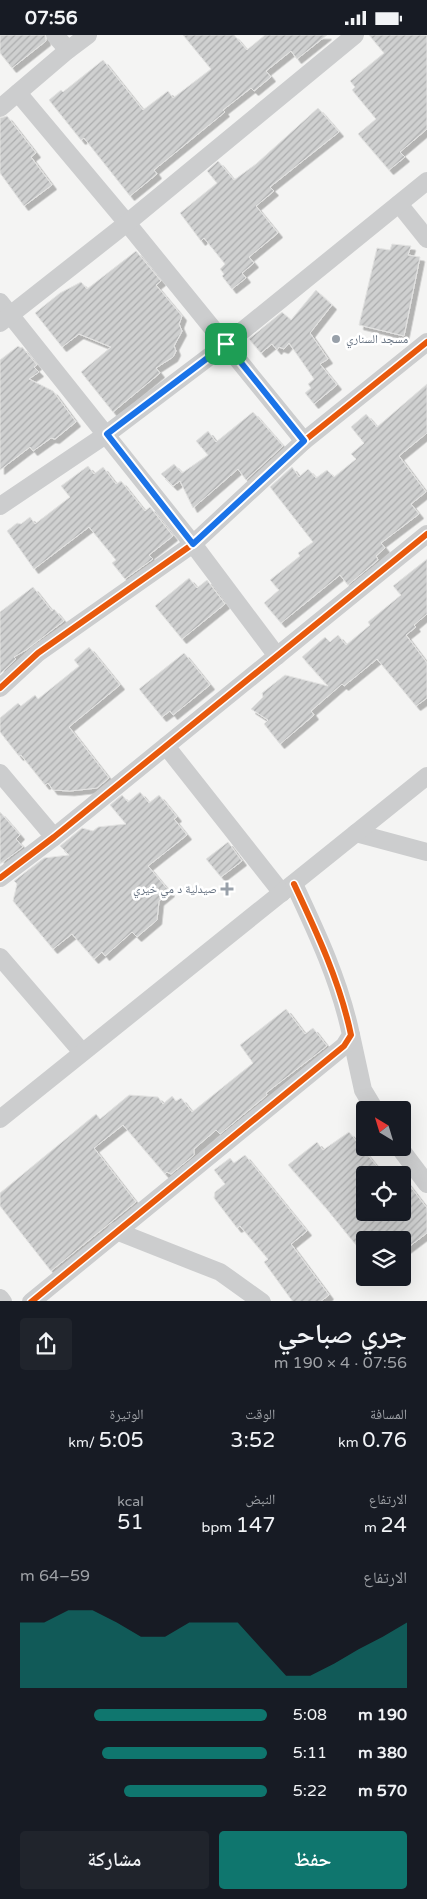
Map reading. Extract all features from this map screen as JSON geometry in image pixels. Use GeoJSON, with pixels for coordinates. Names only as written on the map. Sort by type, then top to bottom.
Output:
{"type":"FeatureCollection","features":[{"type":"Feature","properties":{"kind":"street"},"geometry":{"type":"LineString","coordinates":[[55,35],[68,50]]}},
{"type":"Feature","properties":{"kind":"street"},"geometry":{"type":"LineString","coordinates":[[0,108],[88,35]]}},
{"type":"Feature","properties":{"kind":"street"},"geometry":{"type":"LineString","coordinates":[[277,656],[107,434],[3,313],[127,223],[355,35]]}},
{"type":"Feature","properties":{"kind":"street"},"geometry":{"type":"LineString","coordinates":[[18,93],[127,223],[304,441]]}},
{"type":"Feature","properties":{"kind":"street"},"geometry":{"type":"LineString","coordinates":[[0,506],[107,434],[226,344],[427,181]]}},
{"type":"Feature","properties":{"kind":"street"},"geometry":{"type":"LineString","coordinates":[[399,204],[427,239]]}},
{"type":"Feature","properties":{"kind":"street"},"geometry":{"type":"LineString","coordinates":[[0,688],[38,653],[193,544],[304,441],[427,342]]}},
{"type":"Feature","properties":{"kind":"street"},"geometry":{"type":"LineString","coordinates":[[0,878],[54,837],[427,534]]}},
{"type":"Feature","properties":{"kind":"street"},"geometry":{"type":"LineString","coordinates":[[166,746],[288,888],[329,959],[348,1019],[363,1090],[370,1101]]}},
{"type":"Feature","properties":{"kind":"street"},"geometry":{"type":"LineString","coordinates":[[0,773],[54,837]]}},
{"type":"Feature","properties":{"kind":"street"},"geometry":{"type":"LineString","coordinates":[[0,1119],[427,776]]}},
{"type":"Feature","properties":{"kind":"street"},"geometry":{"type":"LineString","coordinates":[[356,833],[427,852]]}},
{"type":"Feature","properties":{"kind":"street"},"geometry":{"type":"LineString","coordinates":[[0,957],[82,1052]]}},
{"type":"Feature","properties":{"kind":"street"},"geometry":{"type":"LineString","coordinates":[[31,1301],[344,1046],[352,1035]]}},
{"type":"Feature","properties":{"kind":"street"},"geometry":{"type":"LineString","coordinates":[[406,1156],[427,1184]]}},
{"type":"Feature","properties":{"kind":"street"},"geometry":{"type":"LineString","coordinates":[[116,1231],[220,1272],[262,1301]]}},
{"type":"Feature","properties":{"kind":"street"},"geometry":{"type":"LineString","coordinates":[[0,1298],[3,1301]]}},
{"type":"Feature","properties":{"kind":"building"},"geometry":{"type":"Polygon","coordinates":[[[0,35],[45,35],[46,41],[12,68],[0,53],[0,35]]]}},
{"type":"Feature","properties":{"kind":"building"},"geometry":{"type":"Polygon","coordinates":[[[183,35],[234,35],[247,50],[265,35],[327,35],[297,59],[291,51],[266,71],[271,77],[254,91],[251,88],[223,110],[225,112],[154,170],[157,174],[130,196],[84,138],[81,140],[49,100],[61,90],[63,92],[103,60],[143,110],[168,91],[173,98],[211,69],[183,35]]]}},
{"type":"Feature","properties":{"kind":"building"},"geometry":{"type":"Polygon","coordinates":[[[369,35],[427,35],[427,129],[400,152],[405,157],[389,170],[358,134],[376,119],[352,90],[355,87],[350,81],[384,53],[369,35]]]}},
{"type":"Feature","properties":{"kind":"building"},"geometry":{"type":"Polygon","coordinates":[[[318,108],[339,132],[270,187],[274,191],[256,206],[278,233],[249,257],[254,263],[242,273],[246,278],[232,289],[222,276],[224,274],[220,269],[225,264],[204,238],[201,241],[180,213],[217,183],[207,171],[218,161],[234,180],[256,164],[318,108]]]}},
{"type":"Feature","properties":{"kind":"building"},"geometry":{"type":"Polygon","coordinates":[[[7,116],[36,153],[31,157],[52,185],[24,206],[0,173],[0,118],[7,116]]]}},
{"type":"Feature","properties":{"kind":"building"},"geometry":{"type":"Polygon","coordinates":[[[392,244],[411,246],[408,255],[420,257],[404,336],[359,325],[377,248],[390,250],[392,244]]]}},
{"type":"Feature","properties":{"kind":"building"},"geometry":{"type":"Polygon","coordinates":[[[136,251],[161,281],[156,285],[182,316],[179,324],[182,331],[174,346],[176,351],[173,357],[156,368],[160,373],[113,412],[81,372],[111,347],[79,334],[62,347],[35,313],[60,293],[81,282],[87,289],[136,251]]]}},
{"type":"Feature","properties":{"kind":"building"},"geometry":{"type":"Polygon","coordinates":[[[316,290],[332,305],[310,333],[328,359],[320,364],[337,385],[314,404],[305,393],[311,388],[308,384],[314,379],[289,343],[284,349],[279,347],[277,350],[272,344],[261,353],[249,339],[282,312],[291,320],[316,290]]]}},
{"type":"Feature","properties":{"kind":"building"},"geometry":{"type":"Polygon","coordinates":[[[18,346],[22,347],[37,365],[34,367],[39,372],[29,379],[53,391],[76,422],[55,439],[51,438],[33,451],[30,447],[0,470],[0,360],[18,346]]]}},
{"type":"Feature","properties":{"kind":"building"},"geometry":{"type":"Polygon","coordinates":[[[427,384],[427,433],[399,456],[426,492],[411,504],[419,514],[381,543],[385,548],[376,556],[378,560],[348,585],[340,575],[281,623],[264,603],[279,590],[270,580],[300,556],[298,553],[313,542],[270,487],[292,467],[299,477],[308,469],[316,478],[327,470],[334,477],[356,459],[351,454],[364,443],[351,427],[366,414],[377,427],[427,384]]]}},
{"type":"Feature","properties":{"kind":"building"},"geometry":{"type":"Polygon","coordinates":[[[253,412],[283,446],[246,480],[238,469],[193,508],[180,481],[173,486],[161,474],[174,464],[182,473],[208,455],[196,441],[208,431],[216,442],[253,412]]]}},
{"type":"Feature","properties":{"kind":"building"},"geometry":{"type":"Polygon","coordinates":[[[88,466],[94,474],[103,467],[116,484],[121,481],[145,511],[150,507],[173,536],[149,555],[153,559],[125,579],[112,563],[116,560],[89,527],[34,569],[7,531],[17,523],[21,524],[30,517],[35,524],[70,497],[61,486],[88,466]]]}},
{"type":"Feature","properties":{"kind":"building"},"geometry":{"type":"Polygon","coordinates":[[[427,559],[427,614],[406,635],[427,663],[427,698],[416,706],[377,659],[344,686],[342,684],[311,711],[314,715],[280,744],[264,724],[268,720],[251,709],[263,697],[262,693],[285,675],[328,686],[302,657],[325,637],[330,642],[338,635],[346,645],[370,625],[368,622],[401,595],[393,586],[427,559]]]}},
{"type":"Feature","properties":{"kind":"building"},"geometry":{"type":"Polygon","coordinates":[[[189,578],[197,588],[207,580],[225,604],[182,639],[155,606],[189,578]]]}},
{"type":"Feature","properties":{"kind":"building"},"geometry":{"type":"Polygon","coordinates":[[[33,587],[52,611],[54,609],[64,621],[14,657],[16,659],[0,674],[0,612],[33,587]]]}},
{"type":"Feature","properties":{"kind":"building"},"geometry":{"type":"Polygon","coordinates":[[[89,647],[120,685],[69,727],[109,778],[97,788],[70,791],[53,790],[48,783],[45,785],[0,732],[0,718],[18,703],[21,706],[35,695],[38,699],[79,666],[74,660],[89,647]]]}},
{"type":"Feature","properties":{"kind":"building"},"geometry":{"type":"Polygon","coordinates":[[[184,653],[210,685],[173,715],[170,711],[162,717],[139,689],[184,653]]]}},
{"type":"Feature","properties":{"kind":"building"},"geometry":{"type":"Polygon","coordinates":[[[140,792],[149,803],[159,795],[177,817],[174,819],[187,835],[148,866],[170,892],[159,901],[157,920],[137,937],[132,932],[105,956],[102,952],[94,959],[72,934],[53,949],[13,901],[17,884],[14,881],[44,858],[69,855],[60,846],[82,828],[93,831],[98,827],[126,824],[110,805],[122,795],[128,802],[140,792]]]}},
{"type":"Feature","properties":{"kind":"building"},"geometry":{"type":"Polygon","coordinates":[[[0,812],[20,835],[16,839],[23,847],[0,864],[0,812]]]}},
{"type":"Feature","properties":{"kind":"building"},"geometry":{"type":"Polygon","coordinates":[[[228,842],[242,861],[221,877],[206,859],[228,842]]]}},
{"type":"Feature","properties":{"kind":"building"},"geometry":{"type":"Polygon","coordinates":[[[286,1009],[305,1034],[313,1028],[327,1046],[266,1093],[267,1095],[220,1134],[216,1130],[194,1149],[194,1155],[171,1174],[167,1172],[165,1174],[123,1125],[94,1148],[136,1202],[51,1271],[0,1206],[0,1193],[96,1114],[100,1119],[129,1095],[158,1097],[163,1104],[172,1096],[176,1101],[181,1098],[192,1112],[253,1063],[240,1045],[286,1009]]]}},
{"type":"Feature","properties":{"kind":"building"},"geometry":{"type":"Polygon","coordinates":[[[349,1132],[356,1141],[356,1156],[369,1156],[377,1166],[356,1166],[356,1221],[411,1221],[411,1188],[427,1208],[427,1233],[411,1245],[411,1231],[356,1231],[356,1245],[288,1165],[317,1142],[323,1150],[349,1132]]]}},
{"type":"Feature","properties":{"kind":"building"},"geometry":{"type":"Polygon","coordinates":[[[245,1155],[307,1231],[291,1244],[329,1295],[321,1301],[292,1301],[264,1262],[268,1259],[240,1226],[237,1228],[214,1198],[215,1192],[225,1184],[214,1170],[230,1158],[234,1163],[245,1155]]]}},
{"type":"Feature","properties":{"kind":"cycle path"},"geometry":{"type":"LineString","coordinates":[[0,688],[38,653],[193,544],[304,441],[427,342]]}},
{"type":"Feature","properties":{"kind":"cycle path"},"geometry":{"type":"LineString","coordinates":[[0,878],[54,837],[427,534]]}},
{"type":"Feature","properties":{"kind":"cycle path"},"geometry":{"type":"LineString","coordinates":[[32,1301],[344,1046],[351,1035],[334,977],[294,884]]}},
{"type":"Feature","properties":{"kind":"place","name":"مسجد السناري"},"geometry":{"type":"Point","coordinates":[336,339]}},
{"type":"Feature","properties":{"kind":"place","name":"صيدلية د مي خيري"},"geometry":{"type":"Point","coordinates":[227,889]}},
{"type":"Feature","properties":{"kind":"route"},"geometry":{"type":"LineString","coordinates":[[226,344],[304,441],[193,544],[107,434],[226,344]]}}]}
